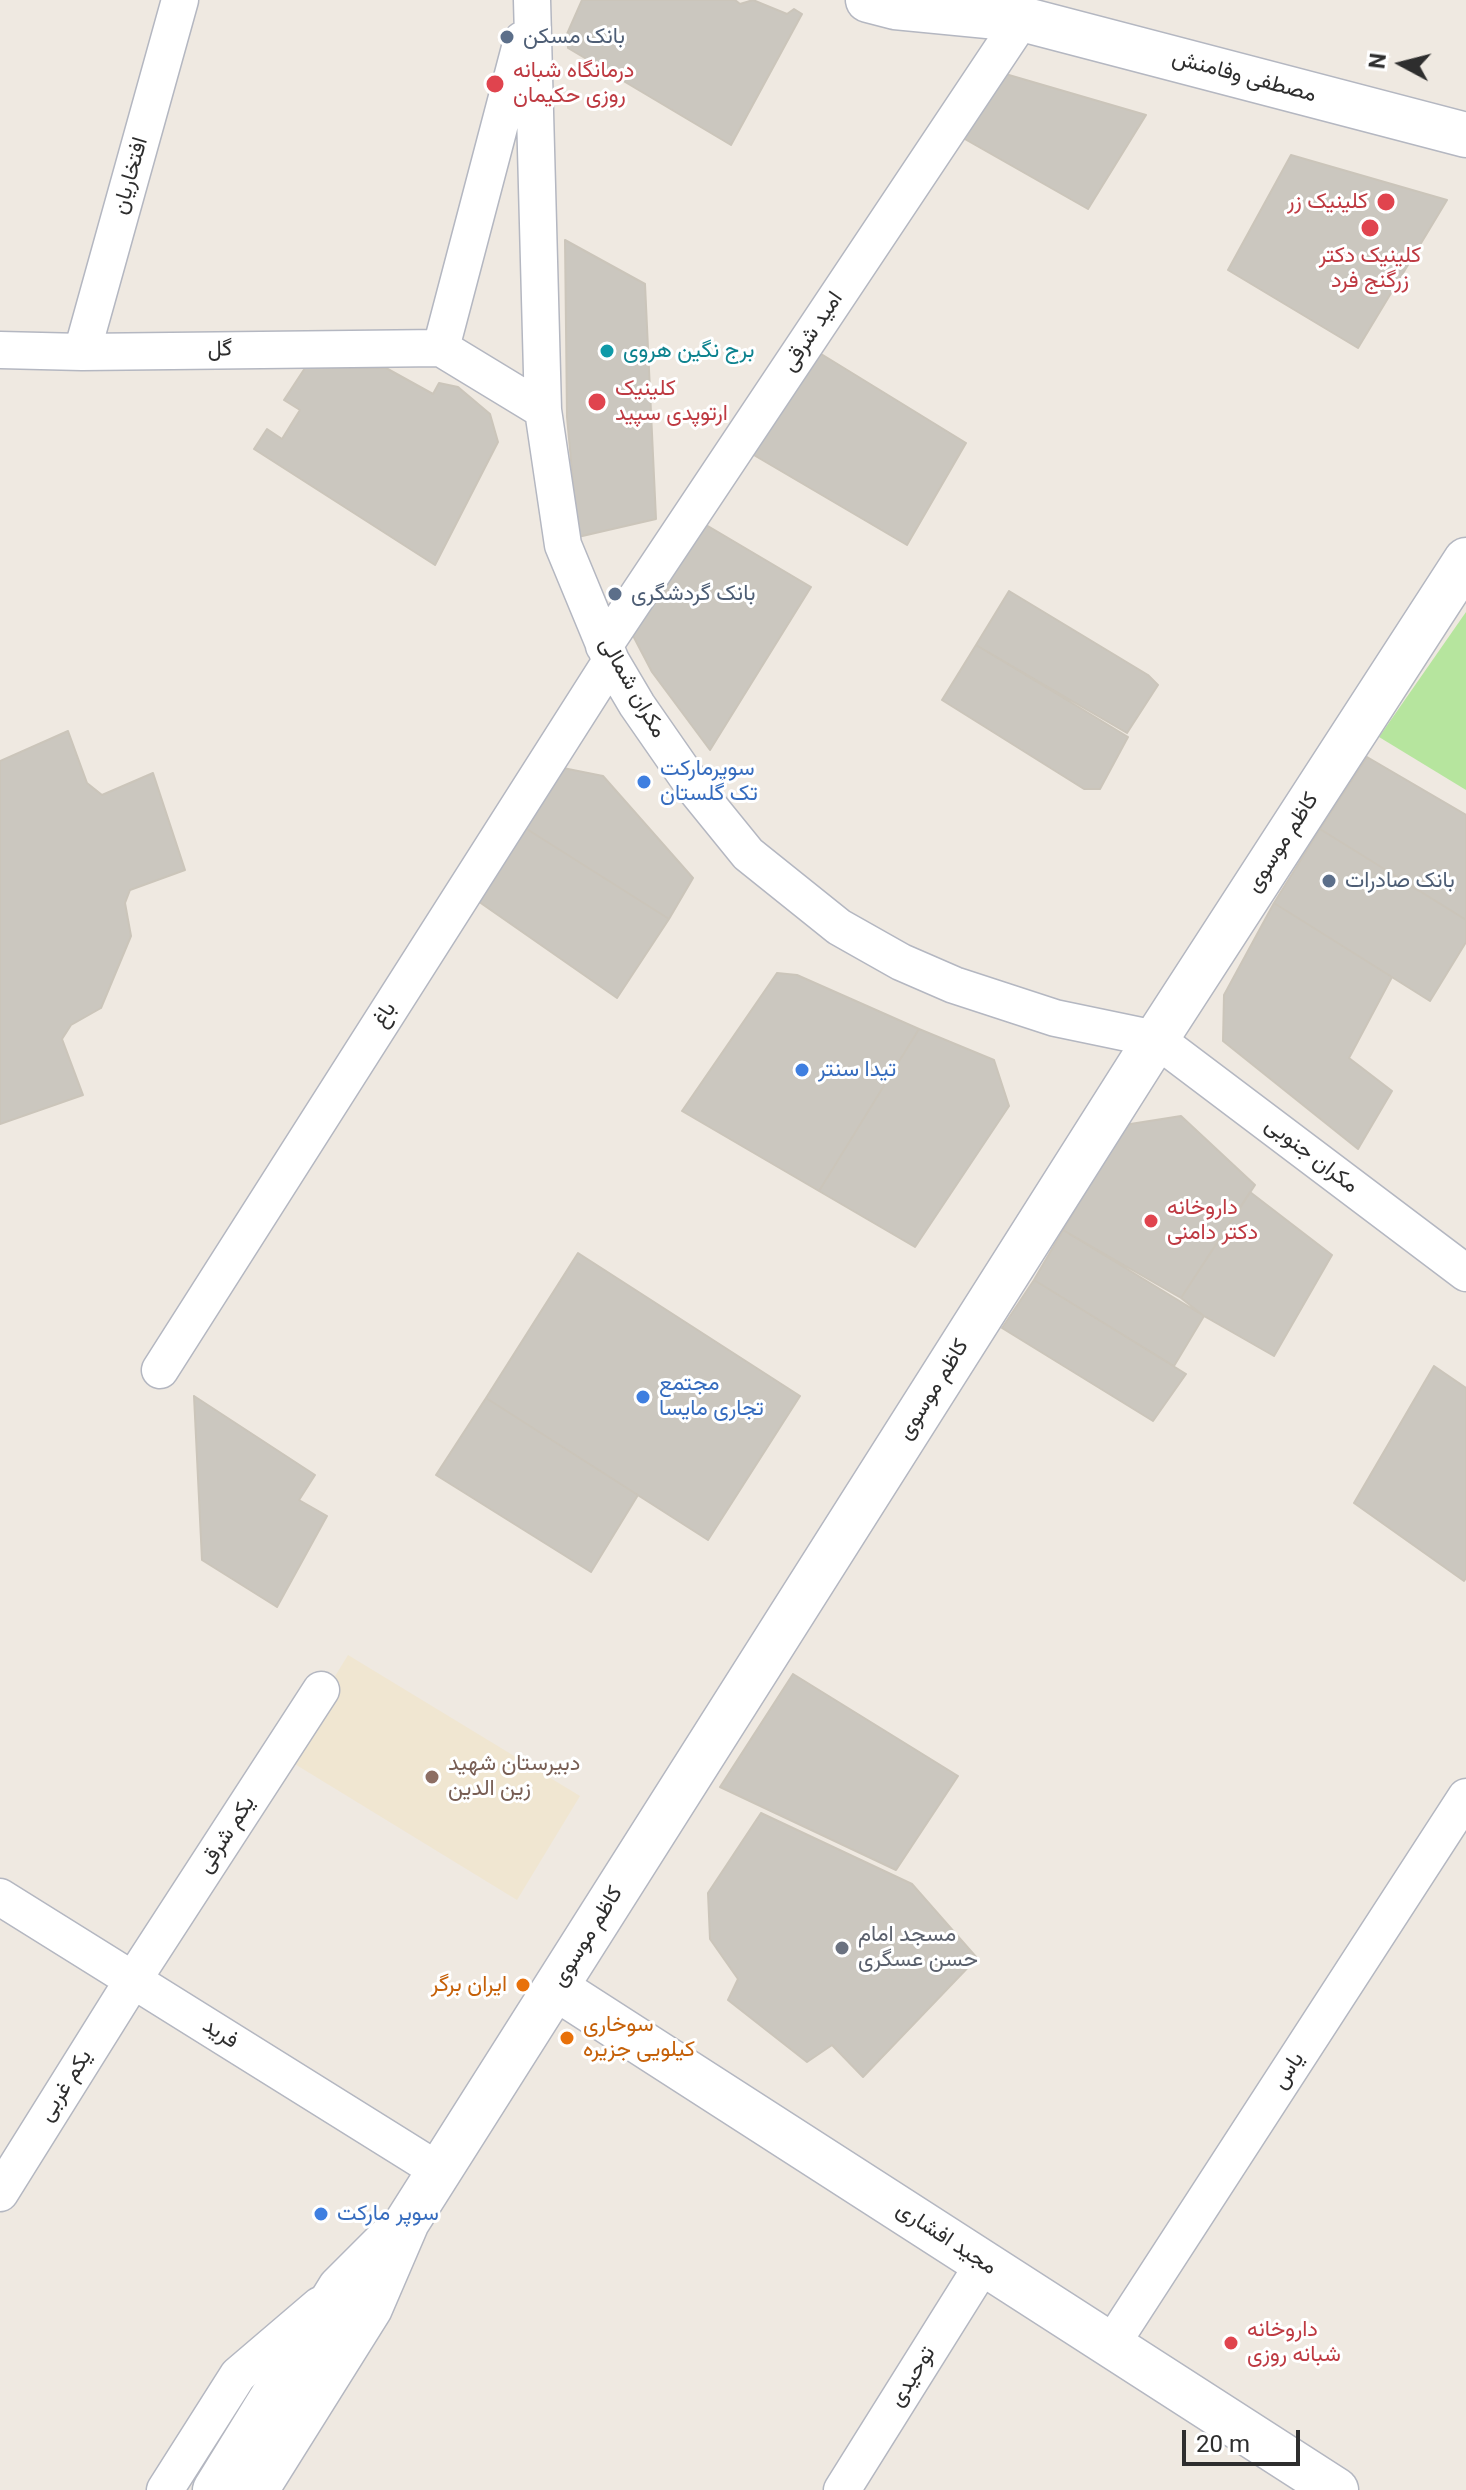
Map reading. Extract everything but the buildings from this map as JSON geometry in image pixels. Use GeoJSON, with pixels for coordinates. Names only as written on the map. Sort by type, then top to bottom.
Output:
{"type":"FeatureCollection","features":[{"type":"Feature","properties":{"kind":"main road","name":"مصطفی وفامنش"},"geometry":{"type":"LineString","coordinates":[[868,0],[895,7],[1022,19]]}},
{"type":"Feature","properties":{"kind":"main road","name":"مصطفی وفامنش"},"geometry":{"type":"LineString","coordinates":[[975,0],[1022,19],[1466,135]]}},
{"type":"Feature","properties":{"kind":"main road","name":"کاظم موسوی"},"geometry":{"type":"LineString","coordinates":[[256,2490],[370,2308],[407,2222],[1156,1039],[1466,560]]}},
{"type":"Feature","properties":{"kind":"main road","name":"مجید افشاری"},"geometry":{"type":"LineString","coordinates":[[556,1988],[1336,2490]]}},
{"type":"Feature","properties":{"kind":"main road","name":"کاظم موسوی"},"geometry":{"type":"LineString","coordinates":[[215,2490],[340,2288],[407,2222]]}},
{"type":"Feature","properties":{"kind":"street","name":"افتخاریان"},"geometry":{"type":"LineString","coordinates":[[82,352],[180,0]]}},
{"type":"Feature","properties":{"kind":"street"},"geometry":{"type":"LineString","coordinates":[[532,2],[441,348],[543,410]]}},
{"type":"Feature","properties":{"kind":"street","name":"مکران شمالی"},"geometry":{"type":"LineString","coordinates":[[532,2],[543,410],[563,545],[607,653],[637,705],[696,790],[748,854],[839,927],[901,962],[954,985],[1055,1018],[1156,1039]]}},
{"type":"Feature","properties":{"kind":"street","name":"امید شرقی"},"geometry":{"type":"LineString","coordinates":[[607,653],[1022,19]]}},
{"type":"Feature","properties":{"kind":"street","name":"گل"},"geometry":{"type":"LineString","coordinates":[[0,350],[441,348]]}},
{"type":"Feature","properties":{"kind":"street","name":"باغ"},"geometry":{"type":"LineString","coordinates":[[160,1370],[607,653]]}},
{"type":"Feature","properties":{"kind":"street","name":"مکران جنوبی"},"geometry":{"type":"LineString","coordinates":[[1156,1039],[1466,1273]]}},
{"type":"Feature","properties":{"kind":"street","name":"یکم شرقی"},"geometry":{"type":"LineString","coordinates":[[133,1980],[321,1690]]}},
{"type":"Feature","properties":{"kind":"street","name":"یاس"},"geometry":{"type":"LineString","coordinates":[[1111,2345],[1466,1797]]}},
{"type":"Feature","properties":{"kind":"street","name":"فرید"},"geometry":{"type":"LineString","coordinates":[[0,1897],[439,2171]]}},
{"type":"Feature","properties":{"kind":"street","name":"یکم غربی"},"geometry":{"type":"LineString","coordinates":[[0,2193],[133,1980]]}},
{"type":"Feature","properties":{"kind":"street","name":"توحیدی"},"geometry":{"type":"LineString","coordinates":[[842,2490],[984,2263]]}},
{"type":"Feature","properties":{"kind":"street"},"geometry":{"type":"LineString","coordinates":[[165,2490],[238,2375],[340,2288]]}},
{"type":"Feature","properties":{"kind":"shaded area","name":"دبیرستان شهید زین الدین"},"geometry":{"type":"Polygon","coordinates":[[[348,1655],[580,1796],[517,1900],[285,1758],[348,1655]]]}},
{"type":"Feature","properties":{"kind":"green space"},"geometry":{"type":"Polygon","coordinates":[[[1466,612],[1466,790],[1379,737],[1466,612]]]}},
{"type":"Feature","properties":{"kind":"place","name":"بانک مسکن"},"geometry":{"type":"Point","coordinates":[507,37]}},
{"type":"Feature","properties":{"kind":"place","name":"درمانگاه شبانه روزی حکیمان"},"geometry":{"type":"Point","coordinates":[495,84]}},
{"type":"Feature","properties":{"kind":"place","name":"کلینیک زر"},"geometry":{"type":"Point","coordinates":[1386,202]}},
{"type":"Feature","properties":{"kind":"place","name":"کلینیک دکتر زرگنج فرد"},"geometry":{"type":"Point","coordinates":[1370,228]}},
{"type":"Feature","properties":{"kind":"place","name":"برج نگین هروی"},"geometry":{"type":"Point","coordinates":[607,351]}},
{"type":"Feature","properties":{"kind":"place","name":"کلینیک ارتوپدی سپید"},"geometry":{"type":"Point","coordinates":[597,402]}},
{"type":"Feature","properties":{"kind":"place","name":"بانک گردشگری"},"geometry":{"type":"Point","coordinates":[615,594]}},
{"type":"Feature","properties":{"kind":"place","name":"سوپرمارکت تک گلستان"},"geometry":{"type":"Point","coordinates":[644,782]}},
{"type":"Feature","properties":{"kind":"place","name":"بانک صادرات"},"geometry":{"type":"Point","coordinates":[1329,881]}},
{"type":"Feature","properties":{"kind":"place","name":"تیدا سنتر"},"geometry":{"type":"Point","coordinates":[802,1070]}},
{"type":"Feature","properties":{"kind":"place","name":"داروخانه دکتر دامنی"},"geometry":{"type":"Point","coordinates":[1151,1221]}},
{"type":"Feature","properties":{"kind":"place","name":"مجتمع تجاری مايسا"},"geometry":{"type":"Point","coordinates":[643,1397]}},
{"type":"Feature","properties":{"kind":"place","name":"دبیرستان شهید زین الدین"},"geometry":{"type":"Point","coordinates":[432,1777]}},
{"type":"Feature","properties":{"kind":"place","name":"مسجد امام حسن عسگری"},"geometry":{"type":"Point","coordinates":[842,1948]}},
{"type":"Feature","properties":{"kind":"place","name":"ایران برگر"},"geometry":{"type":"Point","coordinates":[523,1985]}},
{"type":"Feature","properties":{"kind":"place","name":"سوخاری کیلویی جزیره"},"geometry":{"type":"Point","coordinates":[567,2038]}},
{"type":"Feature","properties":{"kind":"place","name":"سوپر مارکت"},"geometry":{"type":"Point","coordinates":[321,2214]}},
{"type":"Feature","properties":{"kind":"place","name":"داروخانه شبانه روزی"},"geometry":{"type":"Point","coordinates":[1231,2343]}}]}
